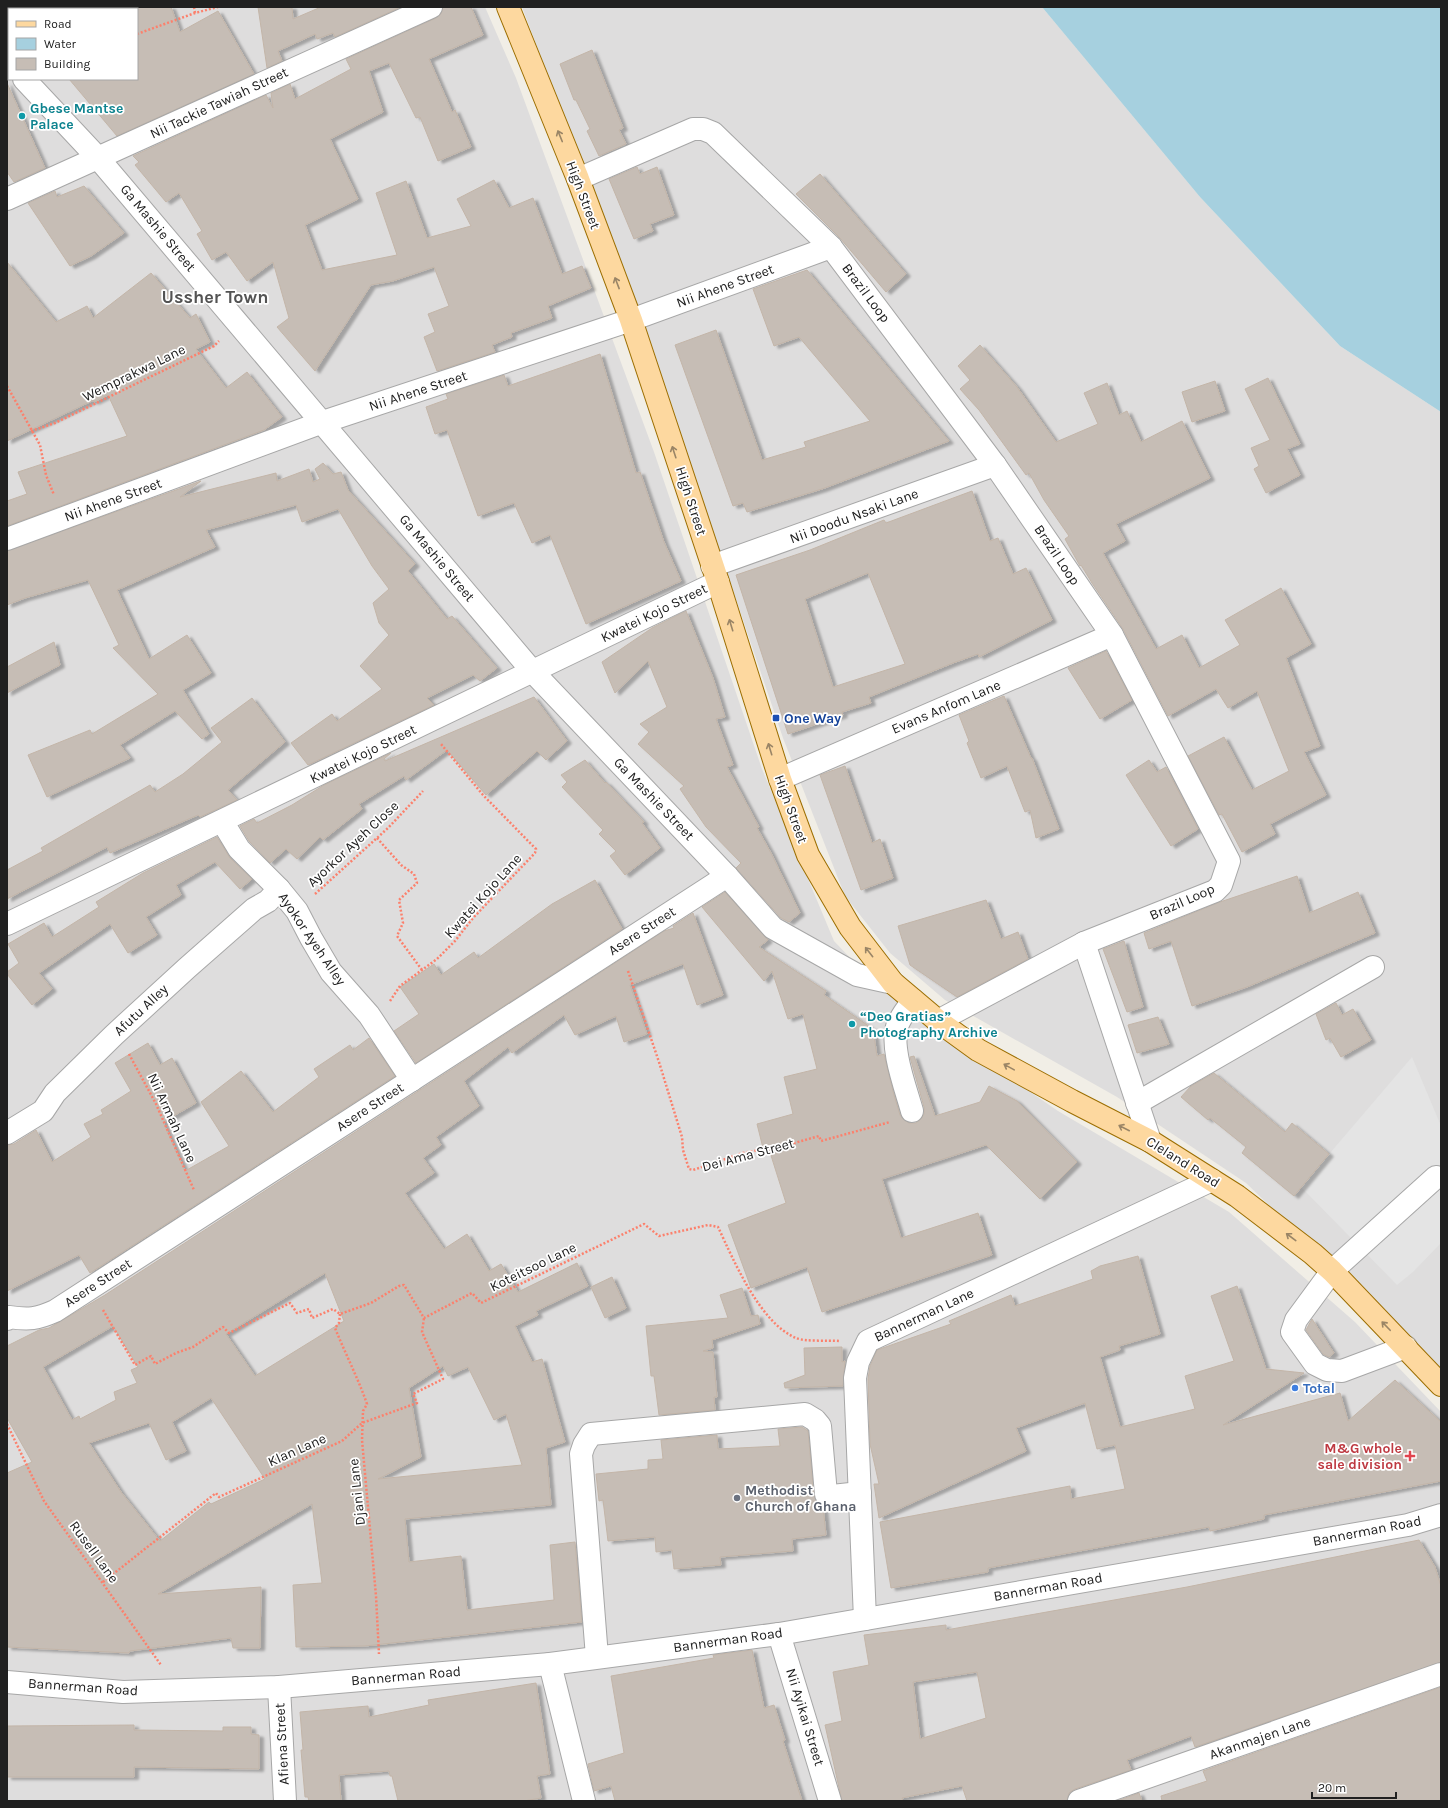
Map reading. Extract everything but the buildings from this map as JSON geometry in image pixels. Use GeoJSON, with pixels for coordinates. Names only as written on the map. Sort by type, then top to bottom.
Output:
{"type":"FeatureCollection","features":[{"type":"Feature","properties":{"kind":"main road","name":"High Street"},"geometry":{"type":"LineString","coordinates":[[508,7],[578,179],[631,320],[715,574],[780,779],[808,855],[850,927],[893,983]]}},
{"type":"Feature","properties":{"kind":"main road","name":"Cleland Road"},"geometry":{"type":"LineString","coordinates":[[893,983],[938,1022],[978,1050],[1150,1141],[1237,1196],[1313,1254],[1332,1271],[1441,1385]]}},
{"type":"Feature","properties":{"kind":"street","name":"Nii Tackie Tawiah Street"},"geometry":{"type":"LineString","coordinates":[[7,199],[431,7]]}},
{"type":"Feature","properties":{"kind":"street","name":"Ga Mashie Street"},"geometry":{"type":"LineString","coordinates":[[25,80],[98,158],[323,422],[533,672],[727,876],[773,928],[856,975],[893,983]]}},
{"type":"Feature","properties":{"kind":"street","name":"Brazil Loop"},"geometry":{"type":"LineString","coordinates":[[578,179],[693,129],[703,129],[713,133],[831,247],[996,465],[1112,635],[1229,861],[1221,884],[1215,891],[1084,943],[938,1022]]}},
{"type":"Feature","properties":{"kind":"street","name":"Nii Ahene Street"},"geometry":{"type":"LineString","coordinates":[[7,538],[323,422],[631,320],[831,247]]}},
{"type":"Feature","properties":{"kind":"street","name":"Nii Doodu Nsaki Lane"},"geometry":{"type":"LineString","coordinates":[[715,574],[996,465]]}},
{"type":"Feature","properties":{"kind":"street","name":"Kwatei Kojo Street"},"geometry":{"type":"LineString","coordinates":[[7,924],[533,672],[715,574]]}},
{"type":"Feature","properties":{"kind":"street","name":"Evans Anfom Lane"},"geometry":{"type":"LineString","coordinates":[[780,779],[1112,635]]}},
{"type":"Feature","properties":{"kind":"street","name":"Ayokor Ayeh Alley"},"geometry":{"type":"LineString","coordinates":[[222,821],[239,849],[284,896],[296,911],[331,972],[369,1015],[412,1080]]}},
{"type":"Feature","properties":{"kind":"street","name":"Asere Street"},"geometry":{"type":"LineString","coordinates":[[8,1317],[26,1320],[41,1318],[55,1311],[727,876]]}},
{"type":"Feature","properties":{"kind":"street","name":"Afutu Alley"},"geometry":{"type":"LineString","coordinates":[[7,1133],[43,1111],[55,1094],[114,1035],[254,909],[268,901],[284,896]]}},
{"type":"Feature","properties":{"kind":"street"},"geometry":{"type":"LineString","coordinates":[[1084,943],[1150,1141]]}},
{"type":"Feature","properties":{"kind":"street"},"geometry":{"type":"LineString","coordinates":[[1137,1103],[1372,966]]}},
{"type":"Feature","properties":{"kind":"street"},"geometry":{"type":"LineString","coordinates":[[912,1111],[898,1056],[895,1037],[898,1024],[913,1000]]}},
{"type":"Feature","properties":{"kind":"street"},"geometry":{"type":"LineString","coordinates":[[1406,1347],[1342,1371],[1327,1370],[1315,1364],[1292,1332],[1296,1320],[1332,1271],[1436,1177]]}},
{"type":"Feature","properties":{"kind":"street","name":"Bannerman Lane"},"geometry":{"type":"LineString","coordinates":[[864,1619],[855,1378],[858,1362],[868,1341],[1212,1180]]}},
{"type":"Feature","properties":{"kind":"street"},"geometry":{"type":"LineString","coordinates":[[597,1657],[581,1454],[584,1445],[591,1434],[805,1414],[815,1420],[820,1426],[826,1494],[832,1496],[860,1493]]}},
{"type":"Feature","properties":{"kind":"street","name":"Bannerman Road"},"geometry":{"type":"LineString","coordinates":[[7,1682],[123,1692],[279,1688],[550,1664],[779,1634],[1408,1525],[1441,1514]]}},
{"type":"Feature","properties":{"kind":"street","name":"Nii Ayikai Street"},"geometry":{"type":"LineString","coordinates":[[779,1634],[830,1801]]}},
{"type":"Feature","properties":{"kind":"street"},"geometry":{"type":"LineString","coordinates":[[550,1664],[581,1800]]}},
{"type":"Feature","properties":{"kind":"street","name":"Akanmajen Lane"},"geometry":{"type":"LineString","coordinates":[[1078,1801],[1441,1674]]}},
{"type":"Feature","properties":{"kind":"street","name":"Afiena Street"},"geometry":{"type":"LineString","coordinates":[[279,1688],[285,1801]]}},
{"type":"Feature","properties":{"kind":"path"},"geometry":{"type":"LineString","coordinates":[[194,7],[195,13]]}},
{"type":"Feature","properties":{"kind":"path"},"geometry":{"type":"LineString","coordinates":[[138,34],[195,13],[218,7]]}},
{"type":"Feature","properties":{"kind":"path","name":"Wemprakwa Lane"},"geometry":{"type":"LineString","coordinates":[[31,431],[55,423],[214,346],[240,325]]}},
{"type":"Feature","properties":{"kind":"path"},"geometry":{"type":"LineString","coordinates":[[7,386],[40,445],[46,475],[61,518]]}},
{"type":"Feature","properties":{"kind":"path","name":"Kwatei Kojo Lane"},"geometry":{"type":"LineString","coordinates":[[369,1015],[392,1000],[400,986],[437,959],[455,941],[473,918],[535,853],[536,849],[483,795],[425,724]]}},
{"type":"Feature","properties":{"kind":"path","name":"Ayorkor Ayeh Close"},"geometry":{"type":"LineString","coordinates":[[284,896],[312,896],[330,882],[377,838],[423,791]]}},
{"type":"Feature","properties":{"kind":"path"},"geometry":{"type":"LineString","coordinates":[[377,838],[401,865],[414,874],[417,883],[399,900],[403,923],[397,936],[422,970]]}},
{"type":"Feature","properties":{"kind":"path","name":"Dei Ama Street"},"geometry":{"type":"LineString","coordinates":[[619,946],[659,1062],[682,1137],[682,1150],[689,1169],[693,1170],[743,1153],[790,1144],[819,1136],[821,1141],[871,1128],[894,1121],[894,1118],[912,1111]]}},
{"type":"Feature","properties":{"kind":"path","name":"Nii Armah Lane"},"geometry":{"type":"LineString","coordinates":[[114,1035],[127,1050],[156,1104],[205,1214]]}},
{"type":"Feature","properties":{"kind":"path","name":"Koteitsoo Lane"},"geometry":{"type":"LineString","coordinates":[[424,1318],[472,1293],[481,1303],[644,1224],[659,1236],[708,1225],[718,1227],[747,1288],[781,1330],[798,1339],[868,1341]]}},
{"type":"Feature","properties":{"kind":"path"},"geometry":{"type":"LineString","coordinates":[[90,1288],[135,1365],[151,1356],[155,1364],[176,1353],[193,1347],[223,1327],[229,1333],[290,1303],[297,1313],[310,1309],[312,1318],[333,1309],[340,1314],[371,1303],[398,1286],[404,1285],[424,1318]]}},
{"type":"Feature","properties":{"kind":"path","name":"Djani Lane"},"geometry":{"type":"LineString","coordinates":[[340,1314],[339,1323],[335,1328],[357,1377],[367,1404],[363,1411],[362,1440],[376,1596],[380,1678]]}},
{"type":"Feature","properties":{"kind":"path","name":"Klan Lane"},"geometry":{"type":"LineString","coordinates":[[103,1582],[216,1493],[219,1497],[283,1466],[342,1441],[362,1423],[416,1403],[413,1394],[443,1379],[422,1332],[424,1318]]}},
{"type":"Feature","properties":{"kind":"path","name":"Rusell Lane"},"geometry":{"type":"LineString","coordinates":[[7,1424],[44,1501],[161,1665],[162,1691]]}},
{"type":"Feature","properties":{"kind":"shaded area"},"geometry":{"type":"Polygon","coordinates":[[[7,7],[485,7],[516,78],[654,452],[762,769],[834,941],[880,989],[1058,1111],[1229,1212],[1355,1322],[1441,1412],[1441,1801],[7,1801],[7,7]]]}},
{"type":"Feature","properties":{"kind":"shaded area"},"geometry":{"type":"Polygon","coordinates":[[[522,7],[1042,7],[1200,197],[1340,346],[1441,412],[1441,1370],[1246,1183],[1117,1097],[945,1000],[890,953],[845,896],[783,738],[653,354],[522,7]]]}},
{"type":"Feature","properties":{"kind":"shaded area"},"geometry":{"type":"Polygon","coordinates":[[[1412,1057],[1441,1126],[1441,1243],[1413,1272],[1397,1285],[1301,1187],[1412,1057]]]}},
{"type":"Feature","properties":{"kind":"water"},"geometry":{"type":"Polygon","coordinates":[[[1042,7],[1441,7],[1441,412],[1340,346],[1200,197],[1042,7]]]}},
{"type":"Feature","properties":{"kind":"place","name":"Gbese Mantse Palace"},"geometry":{"type":"Point","coordinates":[22,116]}},
{"type":"Feature","properties":{"kind":"place","name":"One Way"},"geometry":{"type":"Point","coordinates":[776,718]}},
{"type":"Feature","properties":{"kind":"place","name":"“Deo Gratias” Photography Archive"},"geometry":{"type":"Point","coordinates":[852,1024]}},
{"type":"Feature","properties":{"kind":"place","name":"Total"},"geometry":{"type":"Point","coordinates":[1295,1388]}},
{"type":"Feature","properties":{"kind":"place","name":"M&G whole sale division"},"geometry":{"type":"Point","coordinates":[1410,1456]}},
{"type":"Feature","properties":{"kind":"place","name":"Methodist Church of Ghana"},"geometry":{"type":"Point","coordinates":[737,1498]}},
{"type":"Feature","properties":{"kind":"district","name":"Ussher Town"},"geometry":{"type":"Point","coordinates":[215,297]}}]}
